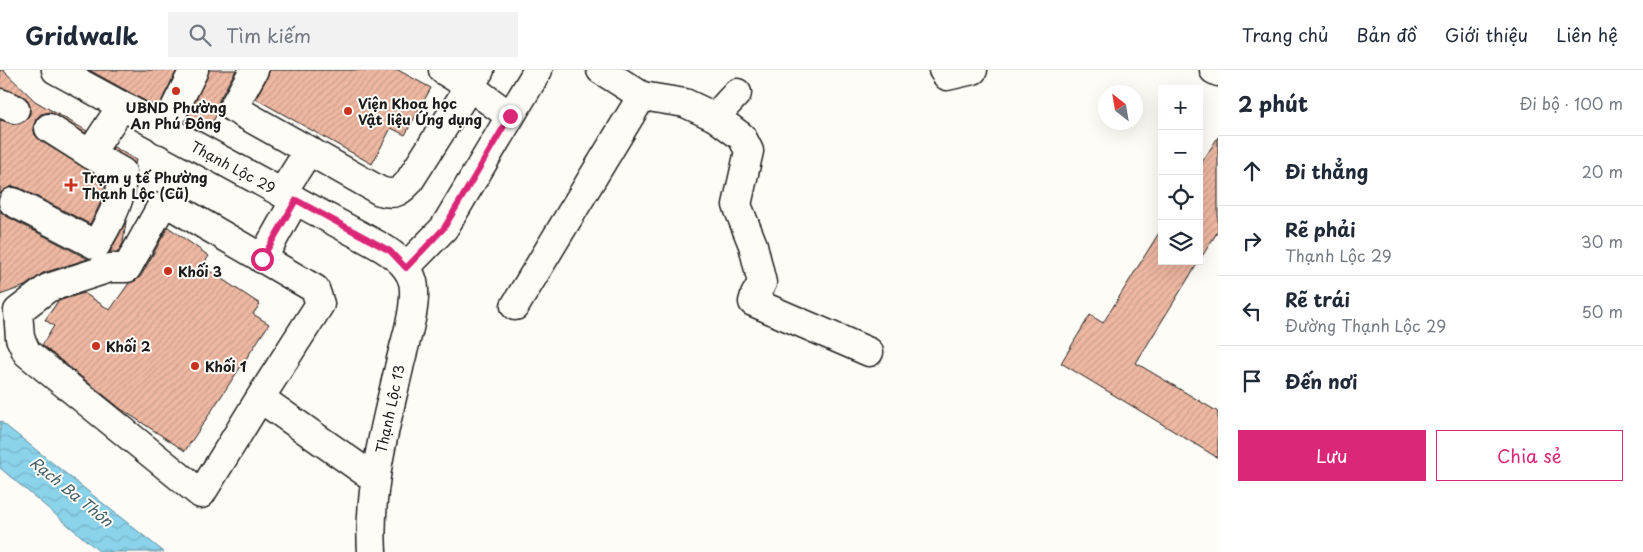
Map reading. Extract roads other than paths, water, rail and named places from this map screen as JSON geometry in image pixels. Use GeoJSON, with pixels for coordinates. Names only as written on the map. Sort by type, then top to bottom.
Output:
{"type":"FeatureCollection","features":[{"type":"Feature","properties":{"kind":"street","name":"Thạnh Lộc 29"},"geometry":{"type":"LineString","coordinates":[[56,70],[121,107],[390,251],[406,268]]}},
{"type":"Feature","properties":{"kind":"street"},"geometry":{"type":"LineString","coordinates":[[164,130],[194,70]]}},
{"type":"Feature","properties":{"kind":"street"},"geometry":{"type":"LineString","coordinates":[[254,70],[233,108],[380,191],[391,194],[400,192],[408,183],[474,78]]}},
{"type":"Feature","properties":{"kind":"street"},"geometry":{"type":"LineString","coordinates":[[443,70],[474,78],[510,116]]}},
{"type":"Feature","properties":{"kind":"street"},"geometry":{"type":"LineString","coordinates":[[406,268],[444,228],[538,70]]}},
{"type":"Feature","properties":{"kind":"street"},"geometry":{"type":"LineString","coordinates":[[601,70],[642,96],[685,103],[715,117],[742,136],[749,151],[737,205],[753,245],[762,283],[753,302],[869,352]]}},
{"type":"Feature","properties":{"kind":"street"},"geometry":{"type":"LineString","coordinates":[[943,70],[947,76],[973,70]]}},
{"type":"Feature","properties":{"kind":"street"},"geometry":{"type":"LineString","coordinates":[[1214,70],[1218,72]]}},
{"type":"Feature","properties":{"kind":"street"},"geometry":{"type":"LineString","coordinates":[[715,117],[737,93]]}},
{"type":"Feature","properties":{"kind":"street"},"geometry":{"type":"LineString","coordinates":[[515,306],[642,96]]}},
{"type":"Feature","properties":{"kind":"street"},"geometry":{"type":"LineString","coordinates":[[90,154],[121,107]]}},
{"type":"Feature","properties":{"kind":"street"},"geometry":{"type":"LineString","coordinates":[[14,202],[96,246],[113,216],[123,187],[122,172],[49,128]]}},
{"type":"Feature","properties":{"kind":"street"},"geometry":{"type":"LineString","coordinates":[[262,259],[309,150]]}},
{"type":"Feature","properties":{"kind":"street"},"geometry":{"type":"LineString","coordinates":[[161,207],[174,207],[315,289],[320,304],[260,398],[201,494],[27,353],[20,338],[18,311],[48,288],[110,268],[127,268],[161,207]]}},
{"type":"Feature","properties":{"kind":"street","name":"Thạnh Lộc 13"},"geometry":{"type":"LineString","coordinates":[[372,552],[370,530],[374,478],[412,312],[415,289],[406,268]]}},
{"type":"Feature","properties":{"kind":"street"},"geometry":{"type":"LineString","coordinates":[[260,398],[374,478]]}},
{"type":"Feature","properties":{"kind":"water","name":"Rạch Ba Thôn"},"geometry":{"type":"Polygon","coordinates":[[[0,421],[164,552],[100,552],[0,468],[0,421]]]}},
{"type":"Feature","properties":{"kind":"place","name":"UBND Phường An Phú Đông"},"geometry":{"type":"Point","coordinates":[176,91]}},
{"type":"Feature","properties":{"kind":"place","name":"Viện Khoa học Vật liệu Ứng dụng"},"geometry":{"type":"Point","coordinates":[348,111]}},
{"type":"Feature","properties":{"kind":"place","name":"Trạm y tế Phường Thạnh Lộc (Cũ)"},"geometry":{"type":"Point","coordinates":[71,185]}},
{"type":"Feature","properties":{"kind":"place","name":"Khối 3"},"geometry":{"type":"Point","coordinates":[168,271]}},
{"type":"Feature","properties":{"kind":"place","name":"Khối 2"},"geometry":{"type":"Point","coordinates":[96,346]}},
{"type":"Feature","properties":{"kind":"place","name":"Khối 1"},"geometry":{"type":"Point","coordinates":[195,366]}}]}
